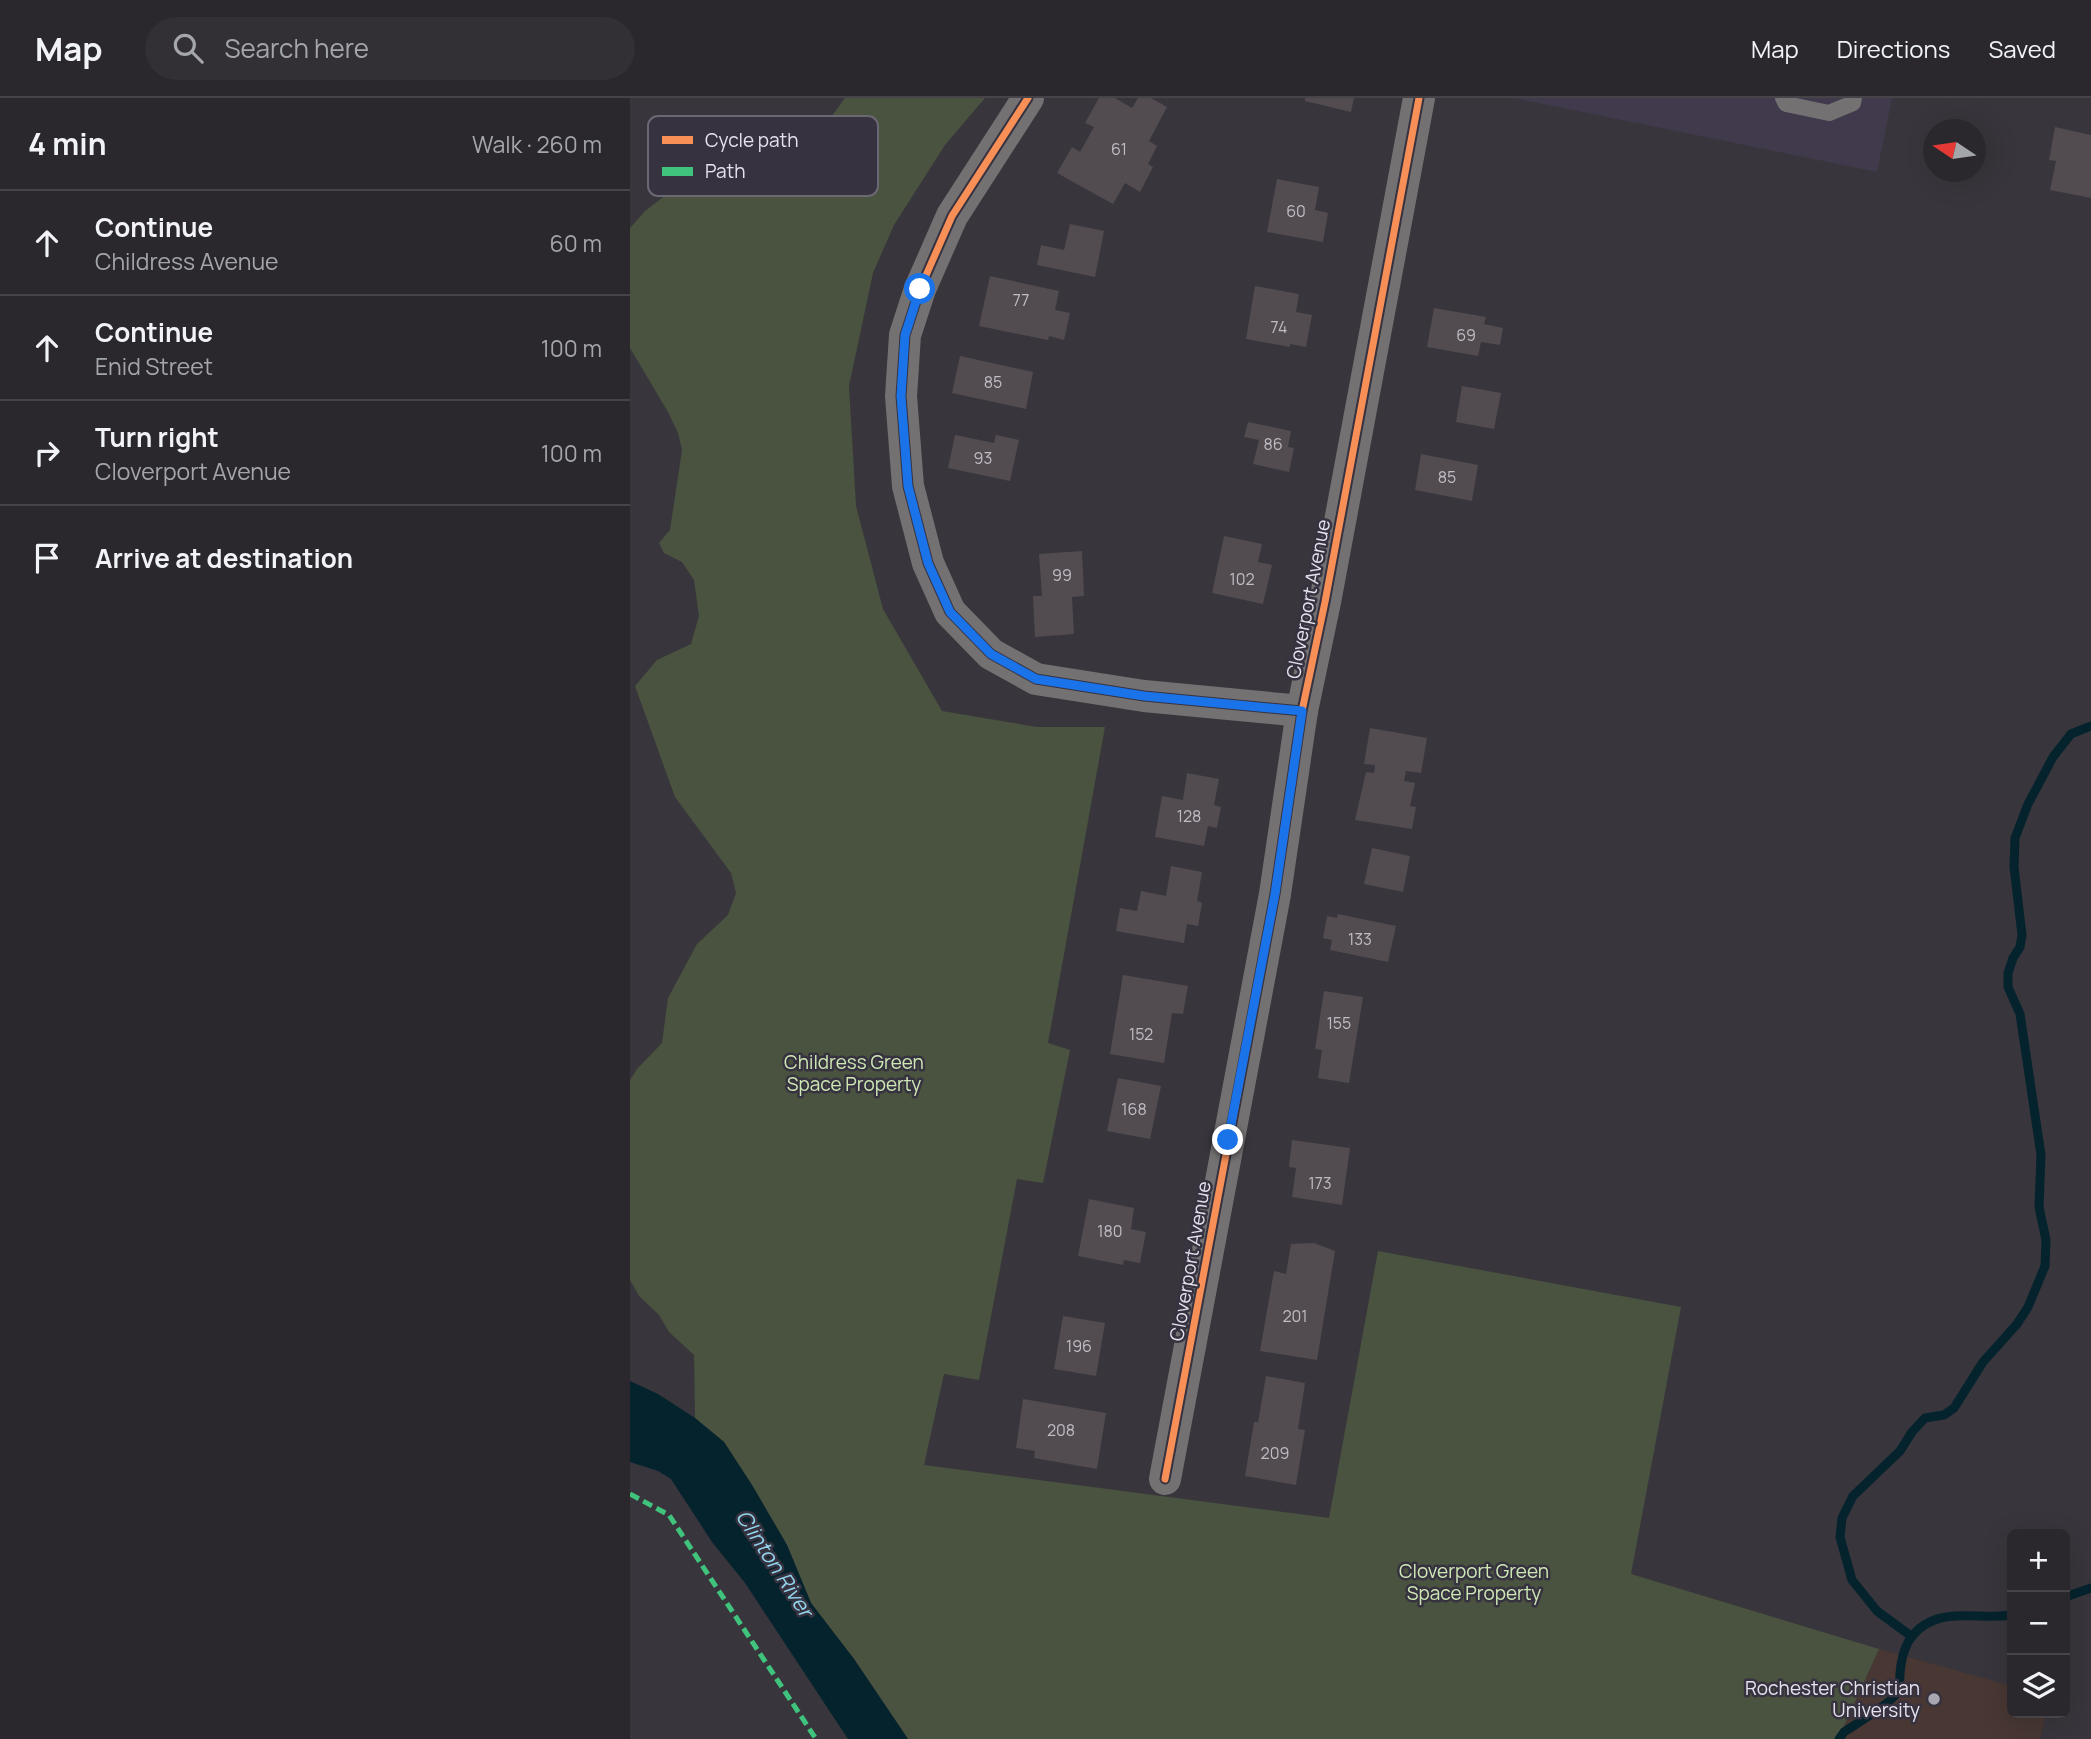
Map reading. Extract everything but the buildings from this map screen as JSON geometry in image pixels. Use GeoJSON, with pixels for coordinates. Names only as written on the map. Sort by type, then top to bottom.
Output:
{"type":"FeatureCollection","features":[{"type":"Feature","properties":{"kind":"street"},"geometry":{"type":"LineString","coordinates":[[1028,98],[951,216],[920,289],[905,335],[901,396],[908,486],[928,563],[950,612],[991,654],[1036,679],[1144,696],[1302,711]]}},
{"type":"Feature","properties":{"kind":"street","name":"Cloverport Avenue"},"geometry":{"type":"LineString","coordinates":[[1165,1479],[1275,894],[1302,711],[1325,602],[1419,98]]}},
{"type":"Feature","properties":{"kind":"lane"},"geometry":{"type":"LineString","coordinates":[[1783,98],[1786,104],[1829,113],[1853,103],[1854,98]]}},
{"type":"Feature","properties":{"kind":"shaded area"},"geometry":{"type":"Polygon","coordinates":[[[1514,98],[1892,98],[1877,172],[1514,98]]]}},
{"type":"Feature","properties":{"kind":"shaded area","name":"Rochester Christian University"},"geometry":{"type":"Polygon","coordinates":[[[1879,1649],[2007,1685],[2007,1718],[2045,1718],[2040,1739],[1838,1739],[1879,1649]]]}},
{"type":"Feature","properties":{"kind":"green space"},"geometry":{"type":"Polygon","coordinates":[[[845,98],[985,98],[945,145],[894,225],[873,273],[849,386],[856,506],[883,609],[942,711],[1037,727],[1105,727],[1048,1043],[1070,1050],[1043,1183],[1017,1179],[979,1380],[944,1374],[924,1465],[1329,1518],[1378,1251],[1681,1307],[1631,1574],[1879,1649],[1838,1739],[908,1739],[854,1659],[811,1603],[787,1545],[724,1442],[695,1418],[694,1355],[669,1332],[659,1315],[639,1296],[630,1280],[630,1080],[662,1043],[668,998],[697,944],[728,915],[736,893],[731,873],[675,797],[635,686],[657,660],[691,644],[699,616],[694,580],[682,562],[664,553],[659,543],[670,530],[682,450],[678,433],[668,412],[630,348],[630,228],[645,211],[664,196],[878,196],[878,116],[832,116],[845,98]]]}},
{"type":"Feature","properties":{"kind":"water","name":"Clinton River"},"geometry":{"type":"Polygon","coordinates":[[[630,1381],[658,1394],[695,1418],[724,1442],[787,1545],[811,1603],[854,1659],[908,1739],[848,1739],[745,1583],[712,1542],[671,1479],[658,1471],[630,1462],[630,1381]]]}},
{"type":"Feature","properties":{"kind":"waterway"},"geometry":{"type":"LineString","coordinates":[[1911,1636],[1877,1611],[1852,1580],[1840,1537],[1842,1518],[1853,1496],[1900,1451],[1925,1418],[1944,1415],[1954,1408],[1983,1362],[2017,1324],[2028,1307],[2045,1266],[2046,1240],[2039,1207],[2041,1155],[2020,1014],[2008,987],[2008,973],[2020,947],[2022,935],[2014,867],[2015,838],[2028,804],[2053,757],[2071,734],[2091,726]]}},
{"type":"Feature","properties":{"kind":"waterway"},"geometry":{"type":"LineString","coordinates":[[2070,1595],[2091,1588]]}},
{"type":"Feature","properties":{"kind":"waterway"},"geometry":{"type":"LineString","coordinates":[[1839,1739],[1844,1732],[1896,1694],[1905,1649],[1912,1636],[1924,1625],[1951,1616],[2007,1616]]}},
{"type":"Feature","properties":{"kind":"marked path"},"geometry":{"type":"LineString","coordinates":[[630,1494],[669,1515],[816,1739]]}},
{"type":"Feature","properties":{"kind":"cycle path"},"geometry":{"type":"LineString","coordinates":[[1028,98],[952,216],[920,289],[905,335],[901,396],[908,486],[928,563],[950,612],[991,654],[1036,679],[1144,696],[1302,711]]}},
{"type":"Feature","properties":{"kind":"cycle path"},"geometry":{"type":"LineString","coordinates":[[1165,1479],[1275,894],[1302,711],[1325,602],[1419,98]]}},
{"type":"Feature","properties":{"kind":"place","name":"Rochester Christian University"},"geometry":{"type":"Point","coordinates":[1934,1699]}},
{"type":"Feature","properties":{"kind":"route"},"geometry":{"type":"LineString","coordinates":[[920,289],[905,335],[901,396],[908,486],[928,563],[950,612],[991,654],[1036,679],[1144,696],[1302,711],[1275,894],[1228,1140]]}},
{"type":"Feature","properties":{"kind":"park label","name":"Childress Green Space Property"},"geometry":{"type":"Point","coordinates":[854,1073]}},
{"type":"Feature","properties":{"kind":"park label","name":"Cloverport Green Space Property"},"geometry":{"type":"Point","coordinates":[1474,1582]}}]}
